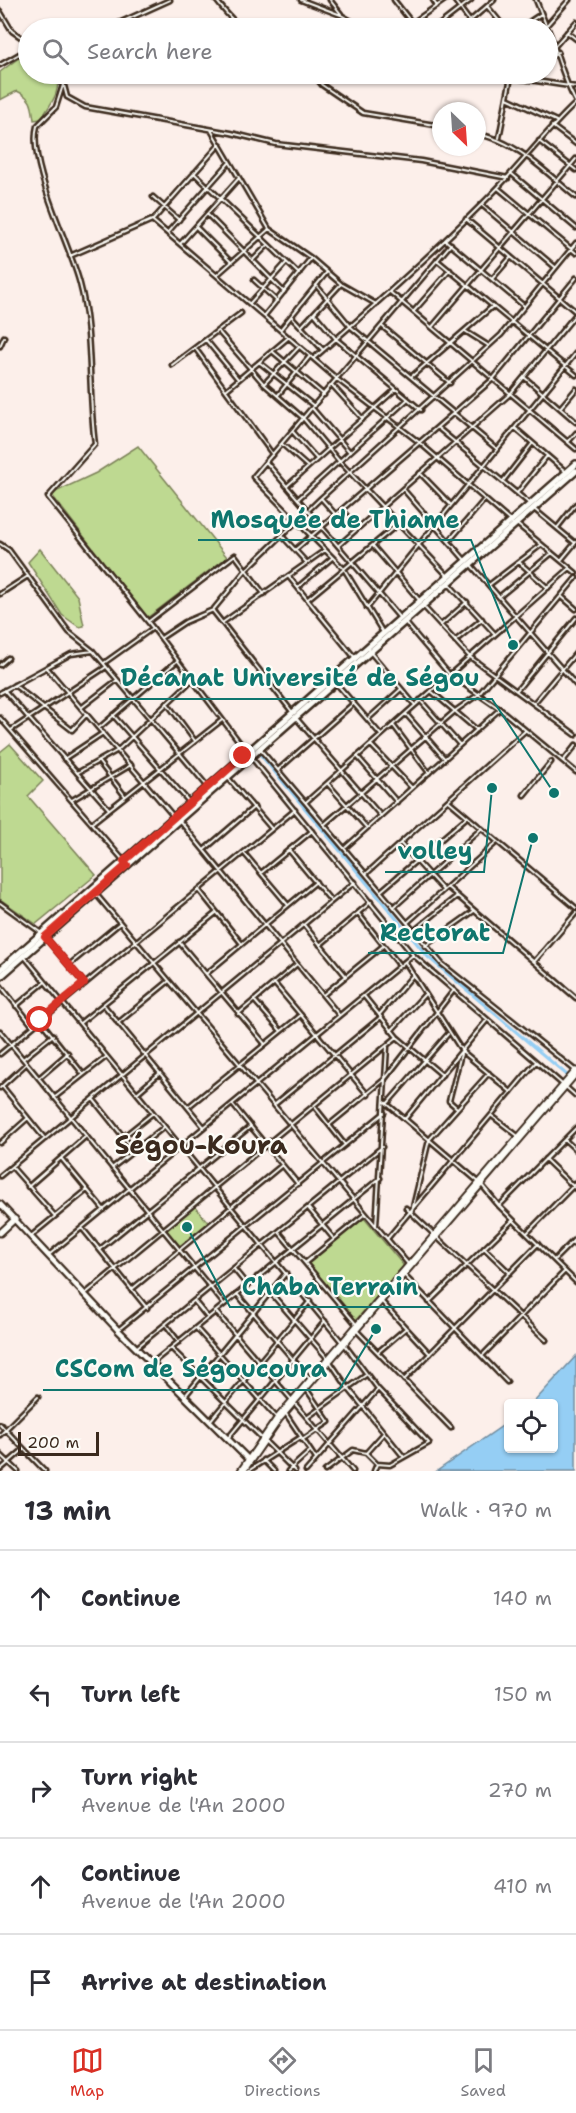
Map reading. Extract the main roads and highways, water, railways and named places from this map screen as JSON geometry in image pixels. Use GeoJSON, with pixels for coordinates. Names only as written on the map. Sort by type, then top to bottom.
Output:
{"type":"FeatureCollection","features":[{"type":"Feature","properties":{"kind":"highway"},"geometry":{"type":"LineString","coordinates":[[242,1471],[278,1419],[576,1072]]}},
{"type":"Feature","properties":{"kind":"main road"},"geometry":{"type":"LineString","coordinates":[[421,604],[448,584],[468,563],[568,474],[576,464]]}},
{"type":"Feature","properties":{"kind":"main road"},"geometry":{"type":"LineString","coordinates":[[568,474],[576,471]]}},
{"type":"Feature","properties":{"kind":"main road"},"geometry":{"type":"LineString","coordinates":[[0,970],[22,954],[176,819],[228,777],[294,715],[371,653],[448,576],[468,563]]}},
{"type":"Feature","properties":{"kind":"main road"},"geometry":{"type":"LineString","coordinates":[[176,819],[190,803],[249,755],[355,658],[403,620]]}},
{"type":"Feature","properties":{"kind":"main road"},"geometry":{"type":"LineString","coordinates":[[44,935],[95,893],[126,863]]}},
{"type":"Feature","properties":{"kind":"main road"},"geometry":{"type":"LineString","coordinates":[[0,977],[22,954]]}},
{"type":"Feature","properties":{"kind":"water"},"geometry":{"type":"Polygon","coordinates":[[[576,1356],[576,1471],[437,1471],[504,1425],[504,1453],[558,1453],[558,1399],[537,1399],[576,1356]]]}},
{"type":"Feature","properties":{"kind":"waterway"},"geometry":{"type":"LineString","coordinates":[[259,753],[428,957],[567,1075]]}},
{"type":"Feature","properties":{"kind":"place","name":"Mosquée de Thiame"},"geometry":{"type":"Point","coordinates":[513,645]}},
{"type":"Feature","properties":{"kind":"place","name":"volley"},"geometry":{"type":"Point","coordinates":[492,788]}},
{"type":"Feature","properties":{"kind":"place","name":"Décanat Université de Ségou"},"geometry":{"type":"Point","coordinates":[554,793]}},
{"type":"Feature","properties":{"kind":"place","name":"Rectorat"},"geometry":{"type":"Point","coordinates":[533,838]}},
{"type":"Feature","properties":{"kind":"place","name":"Chaba Terrain"},"geometry":{"type":"Point","coordinates":[187,1227]}},
{"type":"Feature","properties":{"kind":"place","name":"CSCom de Ségoucoura"},"geometry":{"type":"Point","coordinates":[376,1329]}},
{"type":"Feature","properties":{"kind":"district","name":"Ségou-Koura"},"geometry":{"type":"Point","coordinates":[201,1144]}}]}
